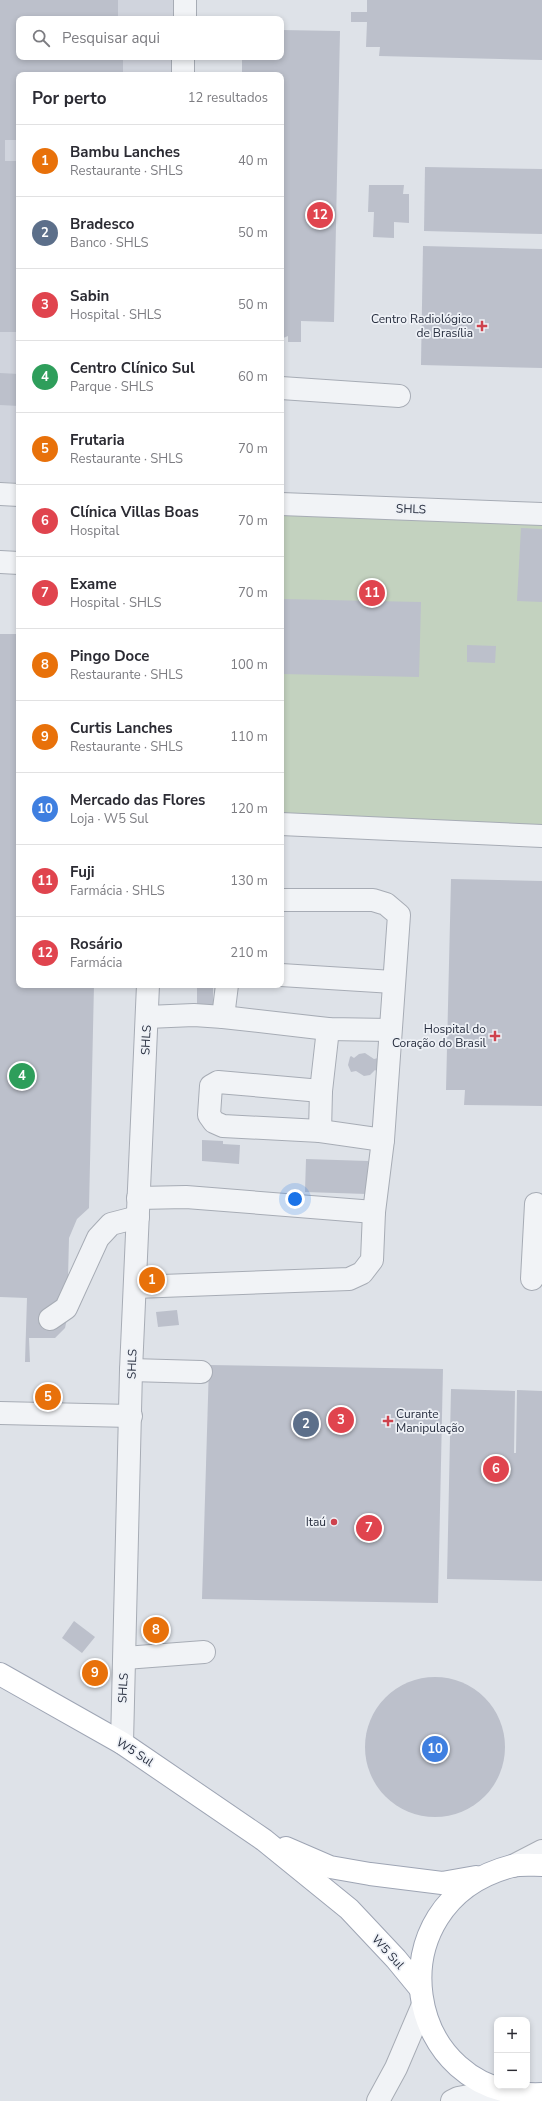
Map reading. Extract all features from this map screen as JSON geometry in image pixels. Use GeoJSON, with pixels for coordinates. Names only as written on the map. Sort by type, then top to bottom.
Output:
{"type":"FeatureCollection","features":[{"type":"Feature","properties":{"kind":"main road","name":"W5 Sul"},"geometry":{"type":"LineString","coordinates":[[0,1674],[122,1743],[264,1840],[349,1909],[396,1959],[421,1997]]}},
{"type":"Feature","properties":{"kind":"main road","name":"W5 Sul"},"geometry":{"type":"LineString","coordinates":[[264,1840],[330,1867],[370,1874],[442,1883],[481,1877]]}},
{"type":"Feature","properties":{"kind":"main road"},"geometry":{"type":"LineString","coordinates":[[542,1865],[513,1866],[481,1877],[454,1896],[433,1923],[422,1954],[421,1997],[431,2030],[443,2050],[460,2067],[480,2081],[502,2090],[526,2095],[542,2094]]}},
{"type":"Feature","properties":{"kind":"street"},"geometry":{"type":"LineString","coordinates":[[185,0],[185,16]]}},
{"type":"Feature","properties":{"kind":"street"},"geometry":{"type":"LineString","coordinates":[[183,60],[183,72]]}},
{"type":"Feature","properties":{"kind":"street"},"geometry":{"type":"LineString","coordinates":[[284,388],[399,396]]}},
{"type":"Feature","properties":{"kind":"street"},"geometry":{"type":"LineString","coordinates":[[0,494],[16,495]]}},
{"type":"Feature","properties":{"kind":"street","name":"SHLS"},"geometry":{"type":"LineString","coordinates":[[284,504],[542,514]]}},
{"type":"Feature","properties":{"kind":"street"},"geometry":{"type":"LineString","coordinates":[[0,562],[16,563]]}},
{"type":"Feature","properties":{"kind":"street"},"geometry":{"type":"LineString","coordinates":[[284,824],[542,836]]}},
{"type":"Feature","properties":{"kind":"street"},"geometry":{"type":"LineString","coordinates":[[135,1287],[349,1279],[362,1273],[372,1260],[374,1212],[384,1140],[393,982],[399,915],[386,904],[373,900],[284,900]]}},
{"type":"Feature","properties":{"kind":"street"},"geometry":{"type":"LineString","coordinates":[[284,975],[393,982]]}},
{"type":"Feature","properties":{"kind":"street","name":"SHLS"},"geometry":{"type":"LineString","coordinates":[[122,1743],[131,1370],[148,988]]}},
{"type":"Feature","properties":{"kind":"street"},"geometry":{"type":"LineString","coordinates":[[223,1016],[227,988]]}},
{"type":"Feature","properties":{"kind":"street"},"geometry":{"type":"LineString","coordinates":[[147,1017],[194,1015],[223,1016],[328,1029],[390,1030]]}},
{"type":"Feature","properties":{"kind":"street"},"geometry":{"type":"LineString","coordinates":[[320,1132],[321,1091],[328,1029]]}},
{"type":"Feature","properties":{"kind":"street"},"geometry":{"type":"LineString","coordinates":[[321,1091],[218,1082],[211,1086],[209,1115],[214,1122],[223,1126],[320,1132],[384,1140]]}},
{"type":"Feature","properties":{"kind":"street"},"geometry":{"type":"LineString","coordinates":[[50,1319],[66,1308],[98,1238],[111,1224],[138,1208],[186,1197],[374,1212]]}},
{"type":"Feature","properties":{"kind":"street"},"geometry":{"type":"LineString","coordinates":[[532,1279],[536,1204]]}},
{"type":"Feature","properties":{"kind":"street"},"geometry":{"type":"LineString","coordinates":[[131,1370],[201,1372]]}},
{"type":"Feature","properties":{"kind":"street"},"geometry":{"type":"LineString","coordinates":[[0,1413],[131,1416]]}},
{"type":"Feature","properties":{"kind":"street"},"geometry":{"type":"LineString","coordinates":[[125,1658],[204,1652]]}},
{"type":"Feature","properties":{"kind":"street"},"geometry":{"type":"LineString","coordinates":[[513,1866],[542,1851]]}},
{"type":"Feature","properties":{"kind":"street"},"geometry":{"type":"LineString","coordinates":[[378,2101],[396,2068],[421,1997]]}},
{"type":"Feature","properties":{"kind":"street"},"geometry":{"type":"LineString","coordinates":[[452,2101],[458,2098],[502,2090]]}},
{"type":"Feature","properties":{"kind":"shaded area"},"geometry":{"type":"Polygon","coordinates":[[[0,0],[190,0],[189,16],[16,16],[16,60],[188,60],[187,72],[16,72],[16,483],[0,482],[0,0]]]}},
{"type":"Feature","properties":{"kind":"green space"},"geometry":{"type":"Polygon","coordinates":[[[284,504],[542,514],[542,831],[284,819],[284,504]]]}},
{"type":"Feature","properties":{"kind":"building"},"geometry":{"type":"Polygon","coordinates":[[[0,0],[118,0],[118,16],[16,16],[16,60],[123,60],[123,72],[16,72],[16,140],[5,140],[5,161],[16,161],[16,332],[0,332],[0,0]]]}},
{"type":"Feature","properties":{"kind":"building"},"geometry":{"type":"Polygon","coordinates":[[[367,0],[542,0],[542,60],[379,56],[380,47],[366,47],[367,22],[351,22],[351,12],[367,12],[367,0]]]}},
{"type":"Feature","properties":{"kind":"building"},"geometry":{"type":"Polygon","coordinates":[[[284,30],[340,31],[334,322],[301,321],[301,342],[288,342],[288,336],[284,338],[284,72],[242,72],[242,60],[284,60],[284,30]]]}},
{"type":"Feature","properties":{"kind":"building"},"geometry":{"type":"Polygon","coordinates":[[[425,167],[542,169],[542,234],[424,231],[425,167]]]}},
{"type":"Feature","properties":{"kind":"building"},"geometry":{"type":"Polygon","coordinates":[[[369,185],[404,185],[403,194],[409,194],[409,223],[394,222],[394,238],[373,237],[374,212],[368,212],[369,185]]]}},
{"type":"Feature","properties":{"kind":"building","name":"Centro Radiológico de Brasília"},"geometry":{"type":"Polygon","coordinates":[[[423,246],[542,249],[542,368],[421,365],[423,246]]]}},
{"type":"Feature","properties":{"kind":"building"},"geometry":{"type":"Polygon","coordinates":[[[0,373],[16,374],[16,406],[0,405],[0,373]]]}},
{"type":"Feature","properties":{"kind":"building"},"geometry":{"type":"Polygon","coordinates":[[[521,528],[542,529],[542,602],[517,601],[521,528]]]}},
{"type":"Feature","properties":{"kind":"building"},"geometry":{"type":"Polygon","coordinates":[[[284,599],[421,602],[419,677],[284,674],[284,599]]]}},
{"type":"Feature","properties":{"kind":"building"},"geometry":{"type":"Polygon","coordinates":[[[0,634],[16,634],[16,988],[94,988],[89,1208],[77,1219],[69,1238],[67,1319],[65,1328],[55,1338],[29,1338],[30,1362],[25,1362],[27,1298],[0,1297],[0,634]]]}},
{"type":"Feature","properties":{"kind":"building"},"geometry":{"type":"Polygon","coordinates":[[[467,645],[496,646],[495,663],[467,662],[467,645]]]}},
{"type":"Feature","properties":{"kind":"building","name":"Hospital do Coração do Brasil"},"geometry":{"type":"Polygon","coordinates":[[[451,879],[542,881],[542,1106],[464,1105],[465,1090],[446,1090],[451,879]]]}},
{"type":"Feature","properties":{"kind":"building"},"geometry":{"type":"Polygon","coordinates":[[[197,988],[213,988],[213,1025],[197,1025],[197,988]]]}},
{"type":"Feature","properties":{"kind":"building"},"geometry":{"type":"Polygon","coordinates":[[[365,1053],[374,1059],[378,1058],[378,1072],[375,1070],[370,1075],[364,1076],[356,1071],[351,1072],[348,1065],[350,1057],[351,1056],[354,1058],[359,1054],[365,1053]]]}},
{"type":"Feature","properties":{"kind":"building"},"geometry":{"type":"Polygon","coordinates":[[[202,1140],[223,1141],[223,1144],[240,1145],[239,1164],[202,1161],[202,1140]]]}},
{"type":"Feature","properties":{"kind":"building"},"geometry":{"type":"Polygon","coordinates":[[[306,1159],[368,1161],[367,1194],[305,1192],[306,1159]]]}},
{"type":"Feature","properties":{"kind":"building"},"geometry":{"type":"Polygon","coordinates":[[[177,1310],[179,1325],[158,1327],[156,1312],[177,1310]]]}},
{"type":"Feature","properties":{"kind":"building"},"geometry":{"type":"Polygon","coordinates":[[[209,1365],[443,1369],[438,1603],[202,1599],[209,1365]]]}},
{"type":"Feature","properties":{"kind":"building"},"geometry":{"type":"Polygon","coordinates":[[[451,1389],[515,1391],[514,1453],[516,1453],[517,1390],[542,1391],[542,1581],[447,1579],[451,1389]]]}},
{"type":"Feature","properties":{"kind":"building"},"geometry":{"type":"Polygon","coordinates":[[[74,1621],[95,1637],[82,1653],[62,1638],[74,1621]]]}},
{"type":"Feature","properties":{"kind":"building"},"geometry":{"type":"Polygon","coordinates":[[[435,1677],[462,1682],[474,1689],[489,1703],[500,1720],[505,1747],[500,1774],[493,1786],[479,1801],[462,1812],[435,1817],[408,1812],[396,1805],[381,1791],[370,1774],[365,1747],[370,1720],[377,1708],[391,1693],[408,1682],[435,1677]]]}},
{"type":"Feature","properties":{"kind":"place","name":"Rosário"},"geometry":{"type":"Point","coordinates":[320,215]}},
{"type":"Feature","properties":{"kind":"place","name":"Centro Radiológico de Brasília"},"geometry":{"type":"Point","coordinates":[482,326]}},
{"type":"Feature","properties":{"kind":"place","name":"Fuji"},"geometry":{"type":"Point","coordinates":[372,593]}},
{"type":"Feature","properties":{"kind":"place","name":"Hospital do Coração do Brasil"},"geometry":{"type":"Point","coordinates":[495,1036]}},
{"type":"Feature","properties":{"kind":"place","name":"Centro Clínico Sul"},"geometry":{"type":"Point","coordinates":[22,1076]}},
{"type":"Feature","properties":{"kind":"place","name":"Bambu Lanches"},"geometry":{"type":"Point","coordinates":[152,1280]}},
{"type":"Feature","properties":{"kind":"place","name":"Frutaria"},"geometry":{"type":"Point","coordinates":[48,1397]}},
{"type":"Feature","properties":{"kind":"place","name":"Sabin"},"geometry":{"type":"Point","coordinates":[341,1420]}},
{"type":"Feature","properties":{"kind":"place","name":"Curante Manipulação"},"geometry":{"type":"Point","coordinates":[388,1421]}},
{"type":"Feature","properties":{"kind":"place","name":"Bradesco"},"geometry":{"type":"Point","coordinates":[306,1424]}},
{"type":"Feature","properties":{"kind":"place","name":"Clínica Villas Boas"},"geometry":{"type":"Point","coordinates":[496,1469]}},
{"type":"Feature","properties":{"kind":"place","name":"Itaú"},"geometry":{"type":"Point","coordinates":[334,1522]}},
{"type":"Feature","properties":{"kind":"place","name":"Exame"},"geometry":{"type":"Point","coordinates":[369,1528]}},
{"type":"Feature","properties":{"kind":"place","name":"Pingo Doce"},"geometry":{"type":"Point","coordinates":[156,1630]}},
{"type":"Feature","properties":{"kind":"place","name":"Curtis Lanches"},"geometry":{"type":"Point","coordinates":[95,1673]}},
{"type":"Feature","properties":{"kind":"place","name":"Mercado das Flores"},"geometry":{"type":"Point","coordinates":[435,1749]}}]}
